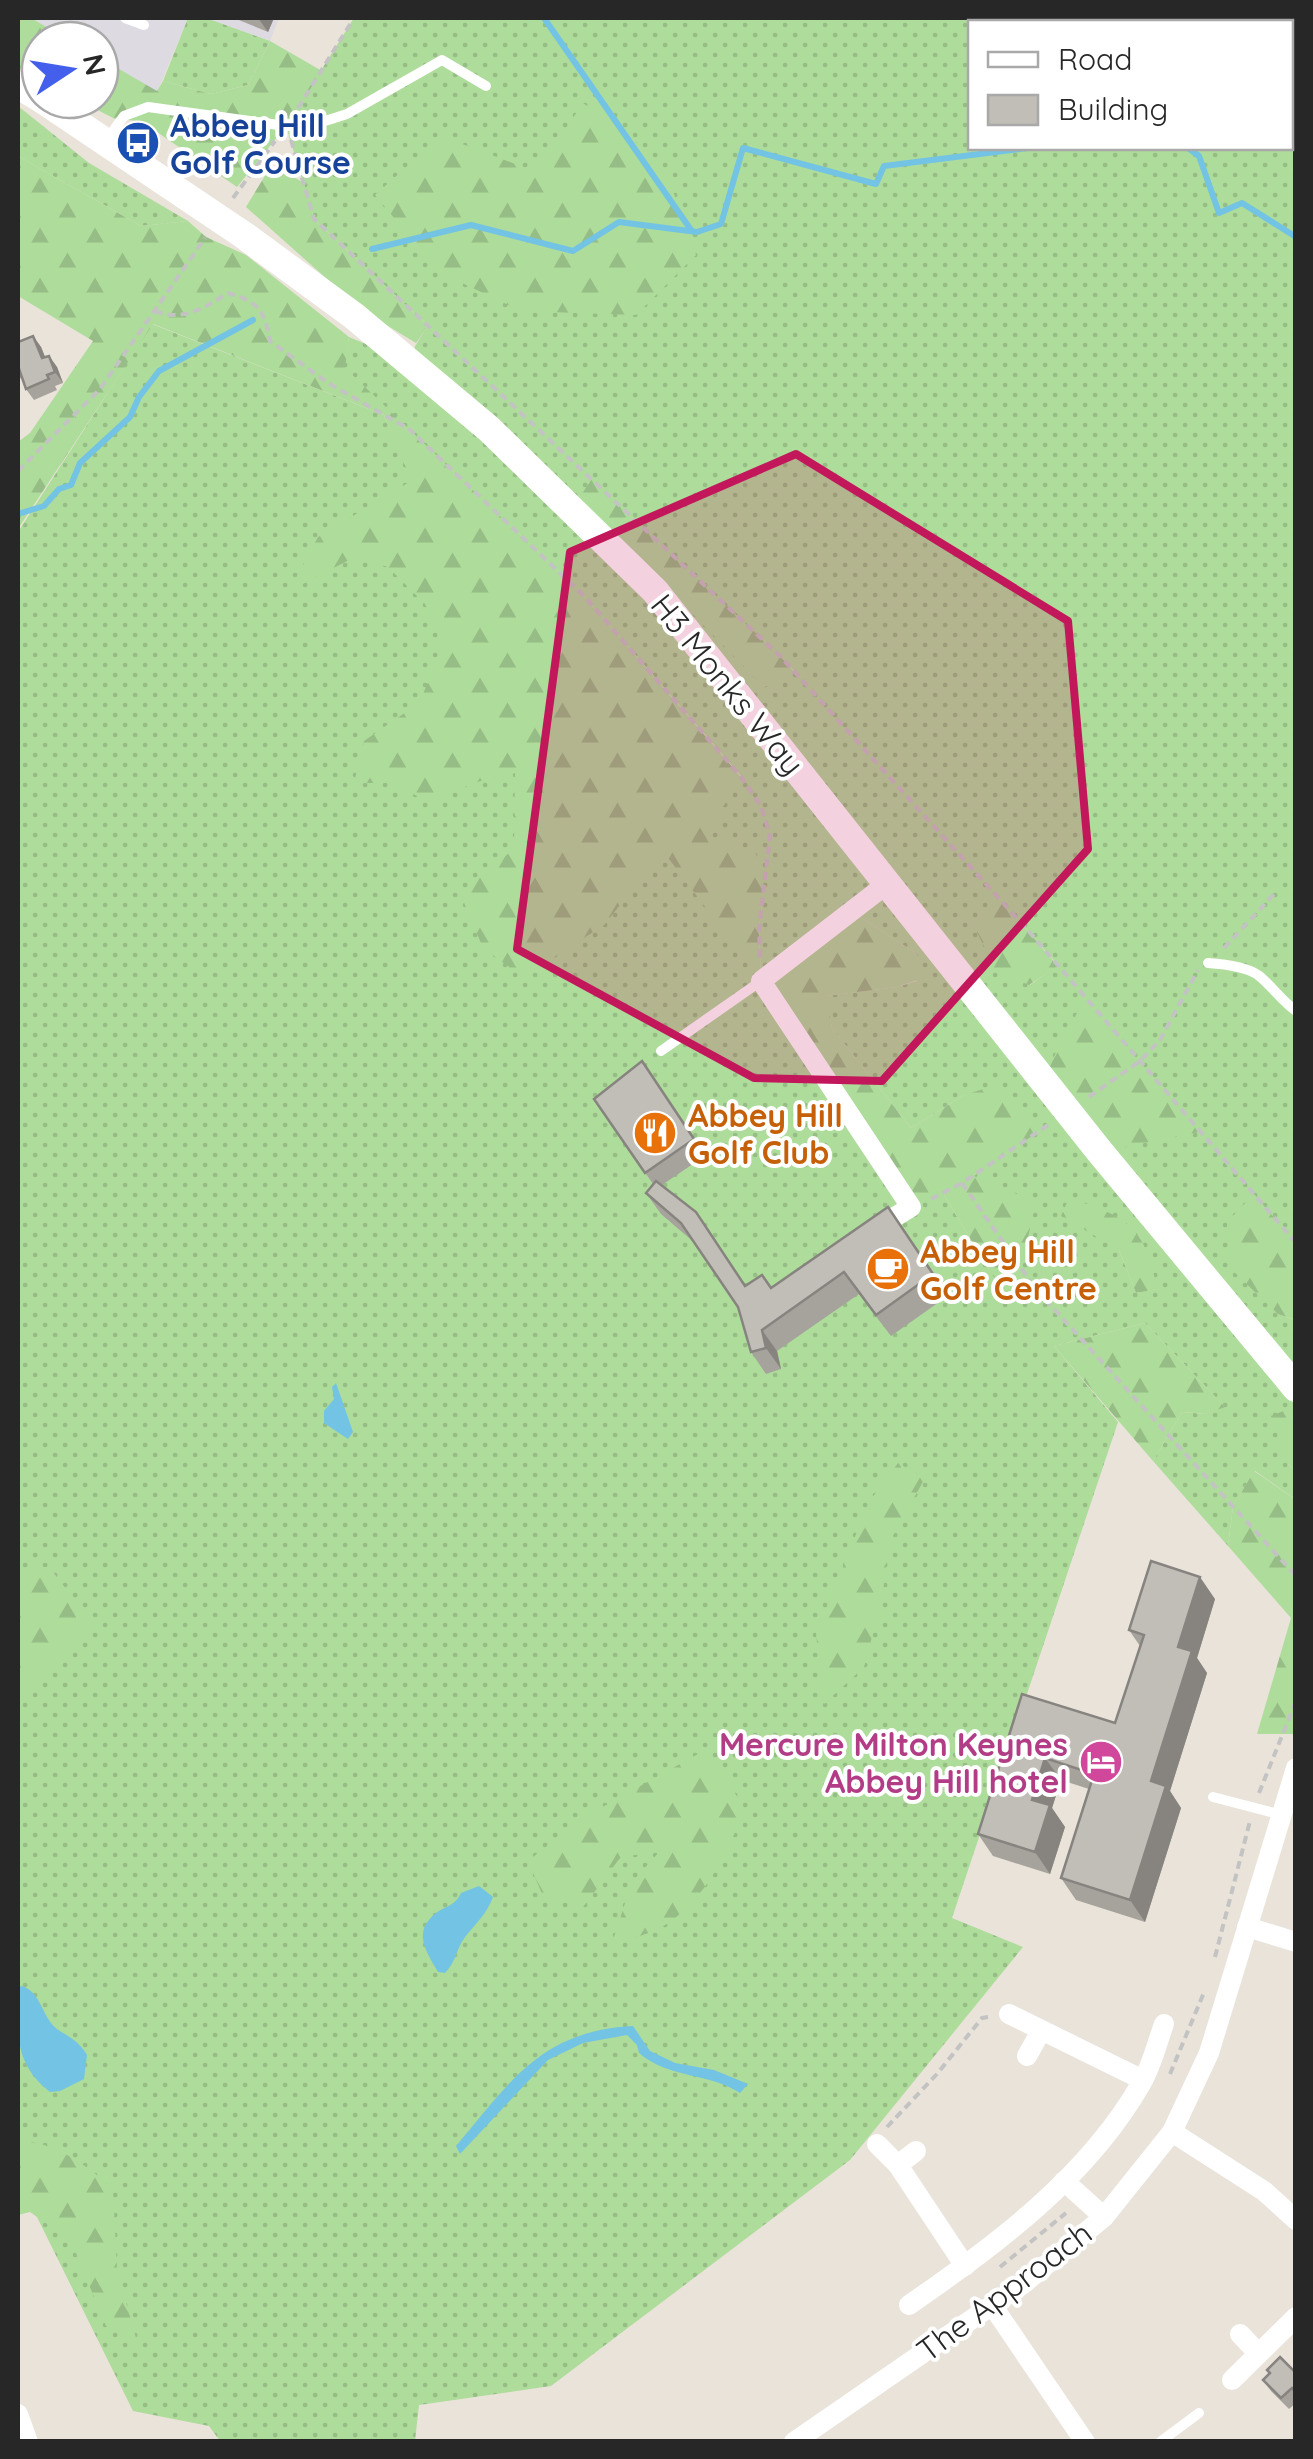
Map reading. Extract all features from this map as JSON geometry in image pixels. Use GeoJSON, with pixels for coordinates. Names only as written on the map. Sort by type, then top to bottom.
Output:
{"type":"FeatureCollection","features":[{"type":"Feature","properties":{"kind":"street","name":"H3 Monks Way"},"geometry":{"type":"LineString","coordinates":[[71,120],[246,236],[354,316],[489,429],[655,591],[1100,1152],[1296,1388]]}},
{"type":"Feature","properties":{"kind":"street"},"geometry":{"type":"LineString","coordinates":[[851,1243],[911,1206],[760,981],[888,882]]}},
{"type":"Feature","properties":{"kind":"street","name":"The Approach"},"geometry":{"type":"LineString","coordinates":[[794,2442],[1023,2284],[1104,2217],[1172,2132],[1209,2053],[1296,1768]]}},
{"type":"Feature","properties":{"kind":"street"},"geometry":{"type":"LineString","coordinates":[[1247,1927],[1296,1942]]}},
{"type":"Feature","properties":{"kind":"street"},"geometry":{"type":"LineString","coordinates":[[1009,2014],[1144,2080]]}},
{"type":"Feature","properties":{"kind":"street"},"geometry":{"type":"LineString","coordinates":[[910,2306],[965,2266],[1064,2181],[1108,2132],[1144,2080],[1164,2024]]}},
{"type":"Feature","properties":{"kind":"street"},"geometry":{"type":"LineString","coordinates":[[1027,2056],[1041,2031]]}},
{"type":"Feature","properties":{"kind":"street"},"geometry":{"type":"LineString","coordinates":[[1172,2132],[1264,2191],[1296,2220]]}},
{"type":"Feature","properties":{"kind":"street"},"geometry":{"type":"LineString","coordinates":[[877,2144],[898,2165],[965,2266]]}},
{"type":"Feature","properties":{"kind":"street"},"geometry":{"type":"LineString","coordinates":[[898,2165],[916,2152]]}},
{"type":"Feature","properties":{"kind":"street"},"geometry":{"type":"LineString","coordinates":[[1064,2181],[1104,2217]]}},
{"type":"Feature","properties":{"kind":"street"},"geometry":{"type":"LineString","coordinates":[[992,2305],[1085,2442]]}},
{"type":"Feature","properties":{"kind":"street"},"geometry":{"type":"LineString","coordinates":[[1232,2380],[1296,2317]]}},
{"type":"Feature","properties":{"kind":"street"},"geometry":{"type":"LineString","coordinates":[[1240,2334],[1258,2353]]}},
{"type":"Feature","properties":{"kind":"street"},"geometry":{"type":"LineString","coordinates":[[18,2414],[28,2442]]}},
{"type":"Feature","properties":{"kind":"lane"},"geometry":{"type":"LineString","coordinates":[[125,18],[144,25]]}},
{"type":"Feature","properties":{"kind":"lane"},"geometry":{"type":"LineString","coordinates":[[104,143],[124,116],[148,106],[286,126],[322,122],[347,114],[442,60],[486,86]]}},
{"type":"Feature","properties":{"kind":"lane"},"geometry":{"type":"LineString","coordinates":[[1208,962],[1257,974],[1296,1011]]}},
{"type":"Feature","properties":{"kind":"lane"},"geometry":{"type":"LineString","coordinates":[[661,1051],[760,981]]}},
{"type":"Feature","properties":{"kind":"lane"},"geometry":{"type":"LineString","coordinates":[[1214,1797],[1282,1814]]}},
{"type":"Feature","properties":{"kind":"lane"},"geometry":{"type":"LineString","coordinates":[[1160,2442],[1200,2413]]}},
{"type":"Feature","properties":{"kind":"path"},"geometry":{"type":"LineString","coordinates":[[228,206],[286,126],[354,18]]}},
{"type":"Feature","properties":{"kind":"path"},"geometry":{"type":"LineString","coordinates":[[286,126],[314,219],[780,656],[1032,934],[1296,1244]]}},
{"type":"Feature","properties":{"kind":"path"},"geometry":{"type":"LineString","coordinates":[[18,471],[100,389],[206,237]]}},
{"type":"Feature","properties":{"kind":"path"},"geometry":{"type":"LineString","coordinates":[[155,311],[170,317],[198,311],[228,293],[246,298],[265,313],[270,341],[328,383],[409,429],[586,597],[741,777],[761,806],[770,834],[759,929],[760,981]]}},
{"type":"Feature","properties":{"kind":"path"},"geometry":{"type":"LineString","coordinates":[[911,1206],[944,1195],[973,1176]]}},
{"type":"Feature","properties":{"kind":"path"},"geometry":{"type":"LineString","coordinates":[[962,1183],[1035,1288],[1296,1576]]}},
{"type":"Feature","properties":{"kind":"path"},"geometry":{"type":"LineString","coordinates":[[877,2144],[885,2129],[982,2018],[1009,2014]]}},
{"type":"Feature","properties":{"kind":"highlighted area"},"geometry":{"type":"Polygon","coordinates":[[[796,454],[1068,621],[1088,849],[882,1081],[754,1078],[517,949],[570,552],[796,454]]]}},
{"type":"Feature","properties":{"kind":"shaded area"},"geometry":{"type":"Polygon","coordinates":[[[31,18],[188,18],[157,92],[120,70],[120,20],[31,18]]]}},
{"type":"Feature","properties":{"kind":"shaded area"},"geometry":{"type":"Polygon","coordinates":[[[206,18],[279,18],[270,41],[206,18]]]}},
{"type":"Feature","properties":{"kind":"green space"},"geometry":{"type":"Polygon","coordinates":[[[18,18],[31,18],[34,20],[20,20],[18,68],[18,18]]]}},
{"type":"Feature","properties":{"kind":"green space"},"geometry":{"type":"Polygon","coordinates":[[[188,18],[206,18],[270,41],[248,85],[211,94],[163,81],[188,18]]]}},
{"type":"Feature","properties":{"kind":"green space","name":"Abbey Hill Golf Centre"},"geometry":{"type":"Polygon","coordinates":[[[354,18],[1295,18],[1295,1244],[1278,1314],[1295,1320],[1295,1422],[1286,1411],[1288,1464],[1295,1470],[1295,1499],[1255,1471],[1233,1506],[1228,1546],[1153,1461],[1182,1412],[1206,1414],[1224,1406],[1145,1323],[1054,1346],[1118,1422],[952,1918],[1023,1947],[850,2160],[551,2386],[419,2405],[415,2441],[220,2441],[209,2426],[133,2411],[34,2211],[18,2215],[18,532],[152,324],[384,415],[412,481],[761,979],[759,929],[764,887],[705,835],[741,776],[585,597],[344,368],[349,337],[407,361],[427,325],[314,219],[286,126],[354,18]],[[591,480],[698,616],[764,687],[795,672],[781,657],[591,480]],[[993,892],[1030,985],[1058,965],[993,892]],[[851,911],[761,981],[944,1195],[989,1270],[973,1176],[1038,1132],[964,1095],[911,1128],[832,1028],[825,996],[917,981],[917,954],[851,911]],[[1119,1250],[1136,1293],[1156,1289],[1119,1250]]]}},
{"type":"Feature","properties":{"kind":"green space"},"geometry":{"type":"Polygon","coordinates":[[[270,41],[322,71],[286,126],[237,187],[141,121],[120,119],[120,70],[157,91],[163,81],[211,94],[248,85],[270,41]]]}},
{"type":"Feature","properties":{"kind":"green space"},"geometry":{"type":"Polygon","coordinates":[[[583,103],[642,146],[673,191],[696,255],[636,315],[521,311],[439,272],[375,195],[441,136],[526,168],[553,148],[583,103]]]}},
{"type":"Feature","properties":{"kind":"green space"},"geometry":{"type":"Polygon","coordinates":[[[18,106],[20,120],[35,120],[89,163],[188,221],[141,226],[18,156],[18,106]]]}},
{"type":"Feature","properties":{"kind":"green space"},"geometry":{"type":"Polygon","coordinates":[[[18,156],[141,226],[188,221],[206,237],[246,255],[349,337],[345,368],[585,597],[741,777],[706,835],[756,853],[764,887],[759,929],[761,980],[851,911],[917,954],[918,980],[897,987],[826,996],[832,1028],[911,1128],[964,1095],[993,1086],[1023,1107],[1038,1132],[974,1176],[1036,1202],[1014,1299],[989,1270],[944,1195],[911,1207],[761,981],[663,851],[604,925],[523,977],[483,948],[460,893],[514,849],[515,773],[483,780],[428,801],[389,783],[354,783],[364,741],[419,703],[443,648],[425,604],[388,567],[353,558],[289,591],[318,537],[411,481],[384,415],[153,324],[18,529],[18,442],[30,433],[93,341],[18,296],[18,156]]]}},
{"type":"Feature","properties":{"kind":"green space"},"geometry":{"type":"Polygon","coordinates":[[[285,172],[304,183],[314,219],[427,325],[416,343],[363,311],[246,207],[266,174],[285,172]]]}},
{"type":"Feature","properties":{"kind":"green space"},"geometry":{"type":"Polygon","coordinates":[[[592,479],[795,673],[764,687],[579,498],[592,479]]]}},
{"type":"Feature","properties":{"kind":"green space"},"geometry":{"type":"Polygon","coordinates":[[[993,891],[1058,966],[1029,985],[996,971],[977,932],[993,891]]]}},
{"type":"Feature","properties":{"kind":"green space"},"geometry":{"type":"Polygon","coordinates":[[[1086,998],[1199,1132],[1100,1152],[1044,1082],[1060,1042],[1086,998]]]}},
{"type":"Feature","properties":{"kind":"green space"},"geometry":{"type":"Polygon","coordinates":[[[1254,1194],[1295,1243],[1295,1320],[1278,1314],[1231,1269],[1227,1222],[1254,1194]]]}},
{"type":"Feature","properties":{"kind":"green space"},"geometry":{"type":"Polygon","coordinates":[[[1069,1198],[1106,1211],[1130,1227],[1146,1250],[1157,1289],[1136,1293],[1119,1250],[1061,1216],[1069,1198]]]}},
{"type":"Feature","properties":{"kind":"green space"},"geometry":{"type":"Polygon","coordinates":[[[1145,1323],[1225,1407],[1206,1414],[1182,1412],[1153,1461],[1054,1346],[1145,1323]]]}},
{"type":"Feature","properties":{"kind":"green space"},"geometry":{"type":"Polygon","coordinates":[[[1286,1410],[1295,1422],[1295,1470],[1288,1464],[1271,1416],[1286,1410]]]}},
{"type":"Feature","properties":{"kind":"green space"},"geometry":{"type":"Polygon","coordinates":[[[898,1463],[925,1478],[889,1543],[882,1599],[864,1667],[824,1704],[816,1634],[869,1502],[898,1463]]]}},
{"type":"Feature","properties":{"kind":"green space"},"geometry":{"type":"Polygon","coordinates":[[[1254,1471],[1295,1499],[1294,1734],[1257,1734],[1291,1618],[1228,1546],[1233,1506],[1254,1471]]]}},
{"type":"Feature","properties":{"kind":"green space"},"geometry":{"type":"Polygon","coordinates":[[[49,1567],[95,1626],[18,1695],[18,1569],[49,1567]]]}},
{"type":"Feature","properties":{"kind":"green space"},"geometry":{"type":"Polygon","coordinates":[[[707,1749],[745,1809],[712,1877],[674,1919],[658,1929],[612,1943],[632,1882],[661,1850],[620,1858],[583,1907],[543,1896],[528,1861],[581,1819],[707,1749]]]}},
{"type":"Feature","properties":{"kind":"green space"},"geometry":{"type":"Polygon","coordinates":[[[18,2139],[69,2156],[113,2189],[117,2270],[136,2338],[106,2326],[71,2241],[23,2207],[18,2208],[18,2139]]]}},
{"type":"Feature","properties":{"kind":"water"},"geometry":{"type":"Polygon","coordinates":[[[336,1383],[353,1432],[348,1439],[324,1423],[324,1411],[334,1399],[332,1387],[336,1383]]]}},
{"type":"Feature","properties":{"kind":"water"},"geometry":{"type":"Polygon","coordinates":[[[479,1886],[493,1897],[449,1969],[438,1972],[424,1942],[424,1927],[461,1893],[479,1886]]]}},
{"type":"Feature","properties":{"kind":"water"},"geometry":{"type":"Polygon","coordinates":[[[18,1987],[34,1994],[52,2024],[84,2050],[84,2079],[50,2092],[29,2069],[18,2031],[18,1987]]]}},
{"type":"Feature","properties":{"kind":"water"},"geometry":{"type":"Polygon","coordinates":[[[633,2026],[650,2051],[675,2063],[714,2070],[748,2084],[740,2093],[663,2067],[639,2053],[627,2035],[583,2043],[548,2060],[460,2154],[456,2146],[531,2063],[574,2038],[633,2026]]]}},
{"type":"Feature","properties":{"kind":"building"},"geometry":{"type":"Polygon","coordinates":[[[33,336],[42,358],[49,356],[55,372],[47,375],[49,379],[26,389],[18,366],[18,342],[33,336]]]}},
{"type":"Feature","properties":{"kind":"building","name":"Abbey Hill Golf Club"},"geometry":{"type":"Polygon","coordinates":[[[642,1061],[694,1139],[645,1173],[594,1099],[642,1061]]]}},
{"type":"Feature","properties":{"kind":"building"},"geometry":{"type":"Polygon","coordinates":[[[656,1181],[696,1212],[745,1286],[762,1275],[771,1288],[888,1207],[933,1274],[876,1315],[844,1272],[762,1330],[766,1348],[751,1352],[738,1307],[681,1223],[646,1193],[656,1181]]]}},
{"type":"Feature","properties":{"kind":"building","name":"Mercure Milton Keynes Abbey Hill hotel"},"geometry":{"type":"Polygon","coordinates":[[[1151,1561],[1200,1577],[1178,1647],[1192,1651],[1151,1781],[1166,1786],[1130,1900],[1061,1878],[1094,1774],[1045,1758],[1032,1800],[1050,1805],[1035,1852],[978,1834],[1022,1694],[1115,1723],[1144,1635],[1129,1630],[1151,1561]]]}},
{"type":"Feature","properties":{"kind":"building"},"geometry":{"type":"Polygon","coordinates":[[[1280,2357],[1296,2373],[1296,2392],[1292,2388],[1281,2398],[1263,2380],[1280,2357]]]}},
{"type":"Feature","properties":{"kind":"waterway"},"geometry":{"type":"LineString","coordinates":[[544,18],[691,230]]}},
{"type":"Feature","properties":{"kind":"waterway"},"geometry":{"type":"LineString","coordinates":[[372,249],[471,225],[573,251],[619,222],[697,232],[721,224],[743,148],[876,184],[884,166],[1012,150]]}},
{"type":"Feature","properties":{"kind":"waterway"},"geometry":{"type":"LineString","coordinates":[[1191,150],[1199,156],[1219,213],[1242,203],[1296,237]]}},
{"type":"Feature","properties":{"kind":"waterway"},"geometry":{"type":"LineString","coordinates":[[18,514],[44,506],[59,489],[71,485],[80,463],[130,417],[139,397],[159,371],[253,320]]}},
{"type":"Feature","properties":{"kind":"place","name":"Abbey Hill Golf Course"},"geometry":{"type":"Point","coordinates":[138,143]}},
{"type":"Feature","properties":{"kind":"place","name":"Abbey Hill Golf Club"},"geometry":{"type":"Point","coordinates":[655,1133]}},
{"type":"Feature","properties":{"kind":"place","name":"Abbey Hill Golf Centre"},"geometry":{"type":"Point","coordinates":[888,1269]}},
{"type":"Feature","properties":{"kind":"place","name":"Mercure Milton Keynes Abbey Hill hotel"},"geometry":{"type":"Point","coordinates":[1101,1762]}}]}
